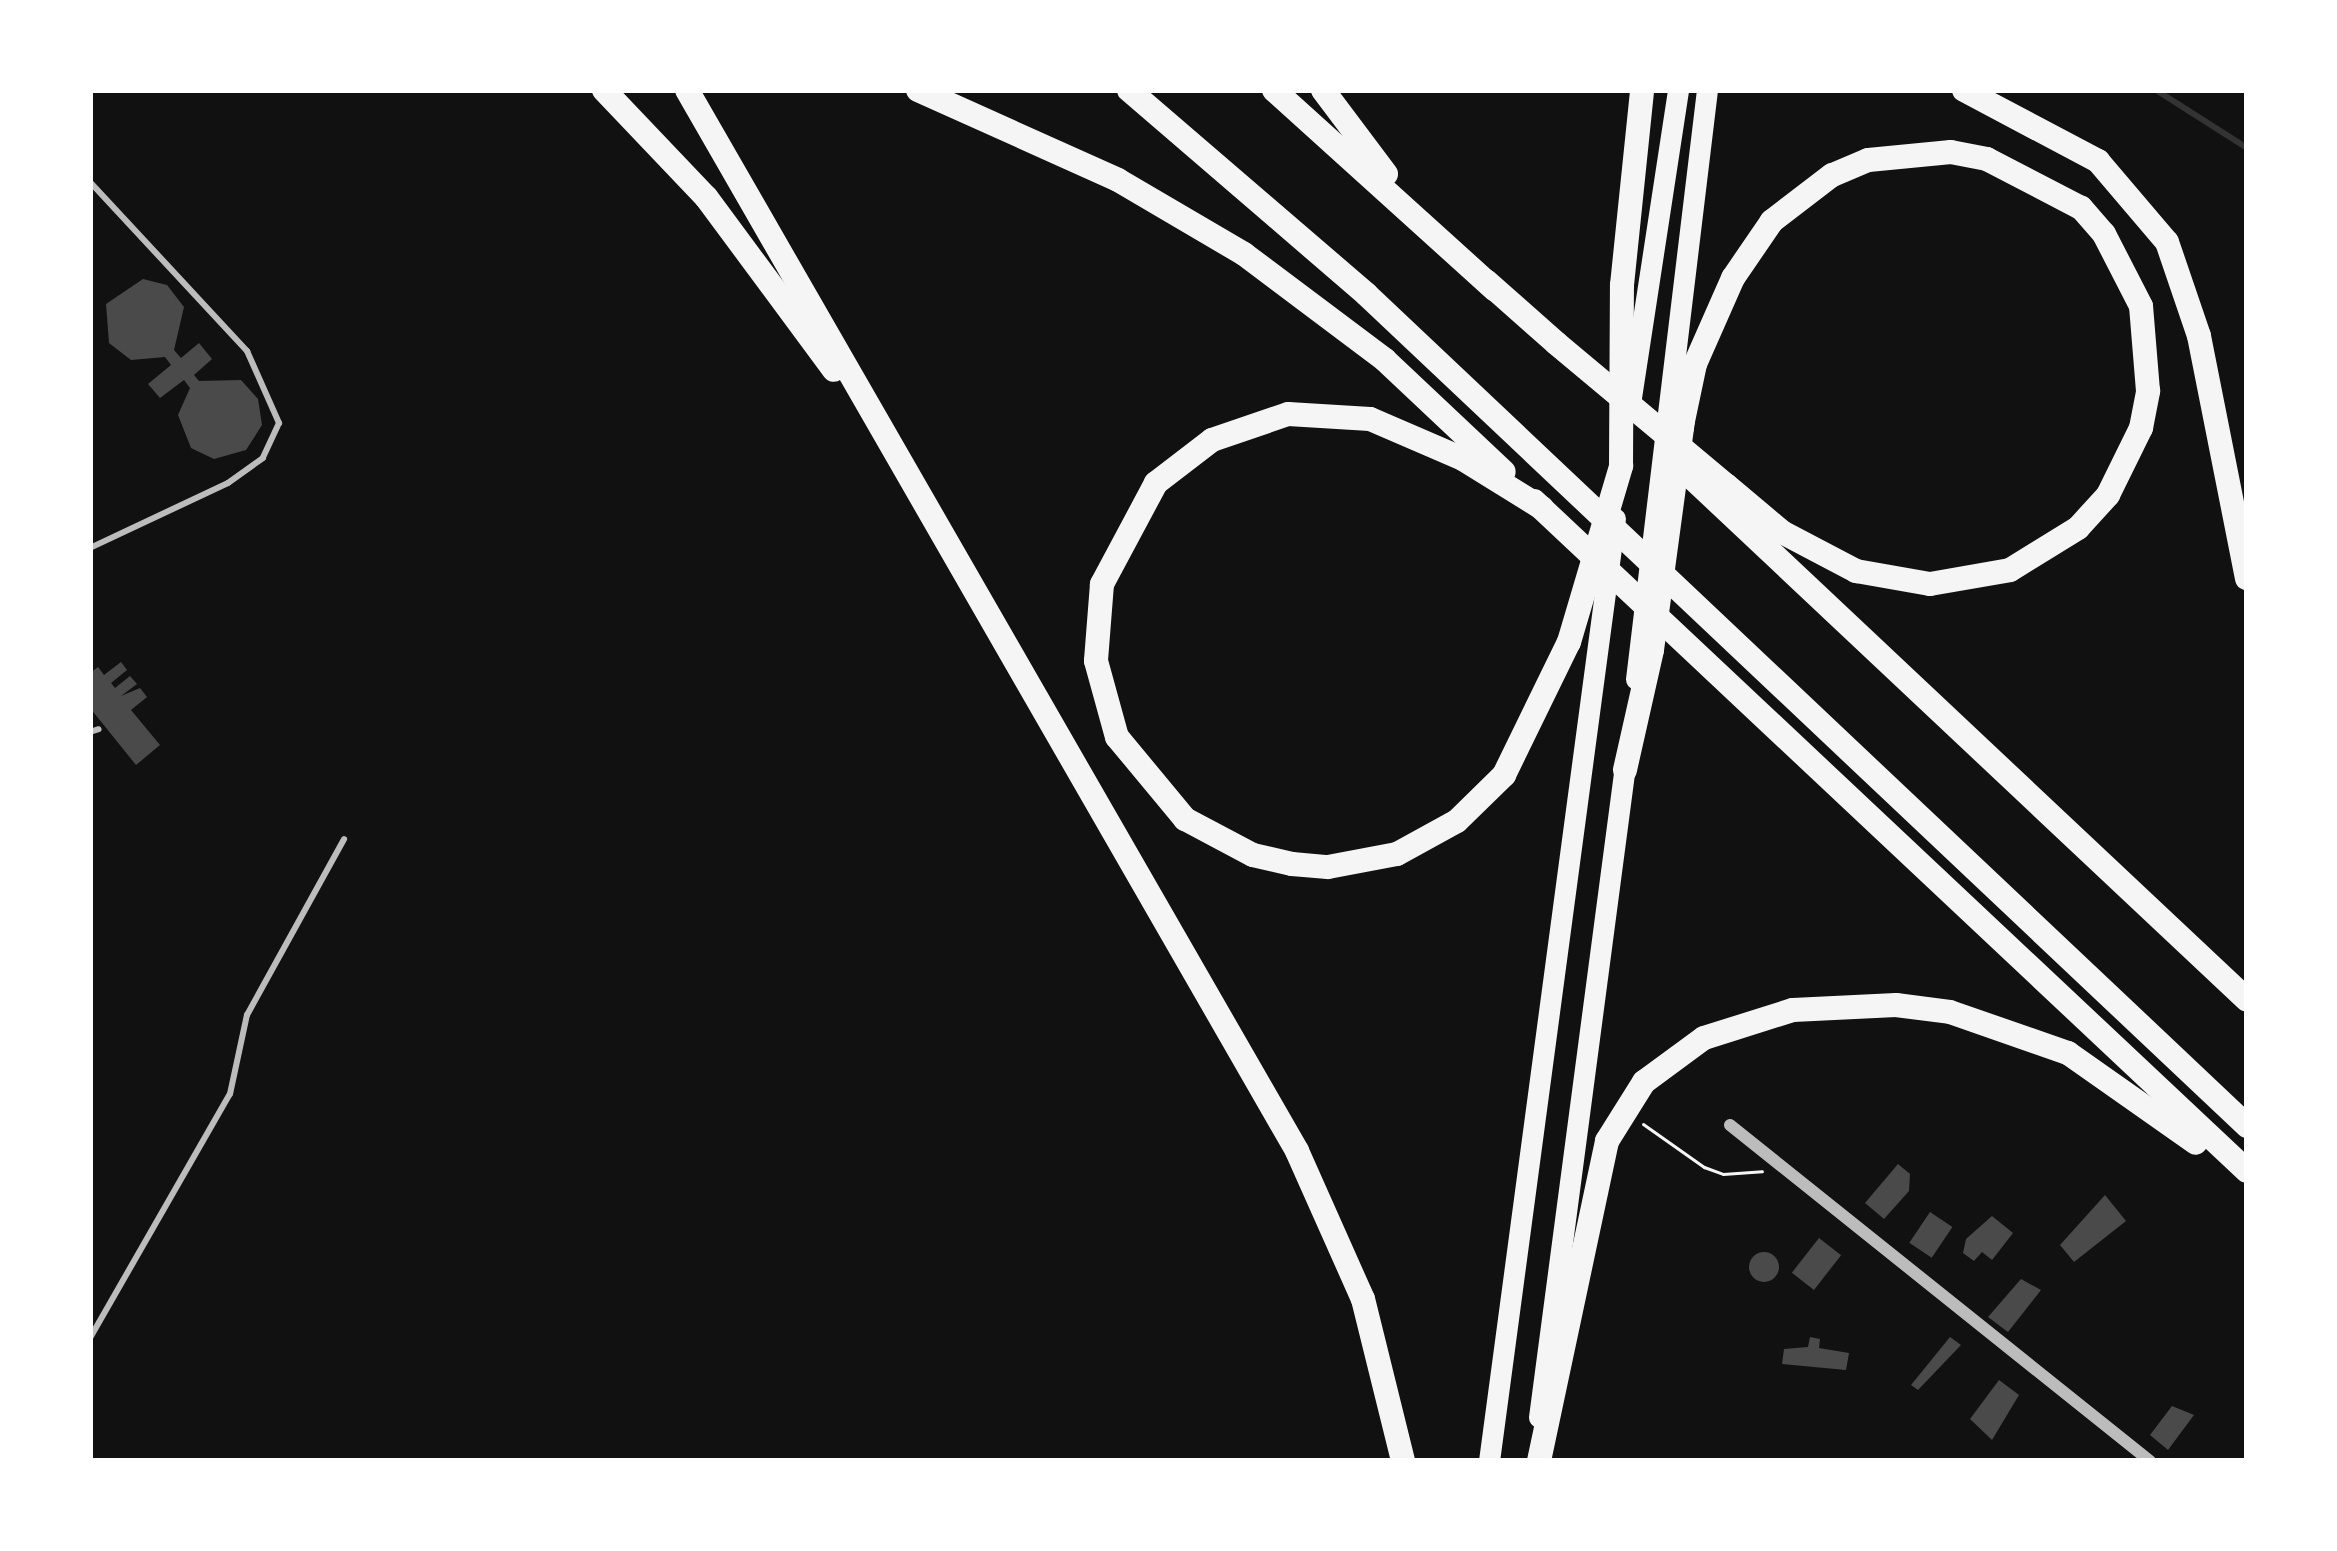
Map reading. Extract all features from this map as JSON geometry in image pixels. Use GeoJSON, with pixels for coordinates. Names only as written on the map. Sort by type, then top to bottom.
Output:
{"type":"FeatureCollection","features":[{"type":"Feature","properties":{"kind":"highway"},"geometry":{"type":"LineString","coordinates":[[604,90],[706,196],[788,299],[941,538]]}},
{"type":"Feature","properties":{"kind":"highway"},"geometry":{"type":"LineString","coordinates":[[687,90],[798,273],[941,538],[1297,1151],[1363,1299],[1403,1461]]}},
{"type":"Feature","properties":{"kind":"highway"},"geometry":{"type":"LineString","coordinates":[[918,90],[1118,180],[1244,254],[1385,360],[2247,1172]]}},
{"type":"Feature","properties":{"kind":"highway"},"geometry":{"type":"LineString","coordinates":[[1129,90],[1259,196],[2247,1126]]}},
{"type":"Feature","properties":{"kind":"highway"},"geometry":{"type":"LineString","coordinates":[[1274,90],[1725,497],[2247,1000]]}},
{"type":"Feature","properties":{"kind":"highway"},"geometry":{"type":"LineString","coordinates":[[1323,90],[1429,228]]}},
{"type":"Feature","properties":{"kind":"highway"},"geometry":{"type":"LineString","coordinates":[[1542,508],[1463,459],[1370,419],[1288,414],[1213,440],[1156,483],[1102,584],[1096,661],[1118,737],[1185,818],[1253,855],[1328,867],[1430,839],[1480,802],[1526,740],[1569,642],[1622,466],[1622,285],[1642,90]]}},
{"type":"Feature","properties":{"kind":"highway"},"geometry":{"type":"LineString","coordinates":[[1964,90],[2098,161],[2168,242],[2198,336],[2247,578]]}},
{"type":"Feature","properties":{"kind":"highway"},"geometry":{"type":"LineString","coordinates":[[1625,770],[1652,650],[1696,364],[1733,278],[1772,221],[1832,175],[1868,160],[1952,152],[2055,188],[2104,234],[2141,307],[2148,391],[2141,428],[2108,495],[2046,552],[1966,582],[1892,580],[1818,553],[1725,497]]}},
{"type":"Feature","properties":{"kind":"highway"},"geometry":{"type":"LineString","coordinates":[[1537,1461],[1607,1142],[1625,1106],[1670,1059],[1743,1022],[1793,1010],[1896,1005],[2015,1030],[2120,1084],[2247,1186]]}},
{"type":"Feature","properties":{"kind":"main road"},"geometry":{"type":"LineString","coordinates":[[1489,1461],[1622,466],[1678,90]]}},
{"type":"Feature","properties":{"kind":"main road"},"geometry":{"type":"LineString","coordinates":[[1537,1461],[1707,90]]}},
{"type":"Feature","properties":{"kind":"street"},"geometry":{"type":"LineString","coordinates":[[1730,1125],[2150,1461]]}},
{"type":"Feature","properties":{"kind":"lane"},"geometry":{"type":"LineString","coordinates":[[90,182],[247,351],[279,423],[263,458],[228,483],[90,548]]}},
{"type":"Feature","properties":{"kind":"lane"},"geometry":{"type":"LineString","coordinates":[[90,1338],[230,1094],[247,1015],[344,839]]}},
{"type":"Feature","properties":{"kind":"path"},"geometry":{"type":"LineString","coordinates":[[1633,1117],[1723,1174],[1782,1168]]}},
{"type":"Feature","properties":{"kind":"building"},"geometry":{"type":"Polygon","coordinates":[[[143,279],[167,285],[184,307],[174,350],[181,358],[199,343],[212,359],[194,375],[199,381],[241,380],[258,399],[262,425],[246,450],[214,459],[191,448],[178,415],[190,388],[184,380],[160,398],[148,384],[171,365],[165,357],[131,360],[109,343],[106,304],[143,279]]]}},
{"type":"Feature","properties":{"kind":"building"},"geometry":{"type":"Polygon","coordinates":[[[121,662],[127,670],[111,683],[115,688],[130,676],[137,684],[121,696],[140,688],[147,697],[131,710],[160,745],[136,765],[90,708],[90,673],[98,667],[104,675],[121,662]]]}},
{"type":"Feature","properties":{"kind":"building"},"geometry":{"type":"Polygon","coordinates":[[[1898,1164],[1910,1174],[1909,1191],[1884,1219],[1865,1203],[1898,1164]]]}},
{"type":"Feature","properties":{"kind":"building"},"geometry":{"type":"Polygon","coordinates":[[[2105,1195],[2126,1221],[2074,1262],[2060,1245],[2105,1195]]]}},
{"type":"Feature","properties":{"kind":"building"},"geometry":{"type":"Polygon","coordinates":[[[1930,1212],[1952,1227],[1932,1258],[1909,1243],[1930,1212]]]}},
{"type":"Feature","properties":{"kind":"building"},"geometry":{"type":"Polygon","coordinates":[[[1992,1216],[2013,1233],[1992,1260],[1982,1252],[1974,1261],[1963,1253],[1966,1239],[1992,1216]]]}},
{"type":"Feature","properties":{"kind":"building"},"geometry":{"type":"Polygon","coordinates":[[[1819,1238],[1841,1255],[1814,1290],[1792,1273],[1819,1238]]]}},
{"type":"Feature","properties":{"kind":"building"},"geometry":{"type":"Polygon","coordinates":[[[1764,1252],[1775,1256],[1779,1267],[1775,1278],[1764,1282],[1753,1278],[1749,1267],[1753,1256],[1764,1252]]]}},
{"type":"Feature","properties":{"kind":"building"},"geometry":{"type":"Polygon","coordinates":[[[2021,1279],[2041,1290],[2008,1332],[1988,1317],[2021,1279]]]}},
{"type":"Feature","properties":{"kind":"building"},"geometry":{"type":"Polygon","coordinates":[[[1810,1337],[1820,1339],[1819,1348],[1849,1353],[1846,1370],[1782,1364],[1784,1349],[1808,1347],[1810,1337]]]}},
{"type":"Feature","properties":{"kind":"building"},"geometry":{"type":"Polygon","coordinates":[[[1950,1337],[1961,1345],[1918,1390],[1911,1385],[1950,1337]]]}},
{"type":"Feature","properties":{"kind":"building"},"geometry":{"type":"Polygon","coordinates":[[[1999,1380],[2019,1395],[1992,1440],[1970,1419],[1999,1380]]]}},
{"type":"Feature","properties":{"kind":"building"},"geometry":{"type":"Polygon","coordinates":[[[2172,1406],[2194,1415],[2168,1450],[2150,1435],[2172,1406]]]}},
{"type":"Feature","properties":{"kind":"waterway"},"geometry":{"type":"LineString","coordinates":[[2156,90],[2247,148]]}}]}
